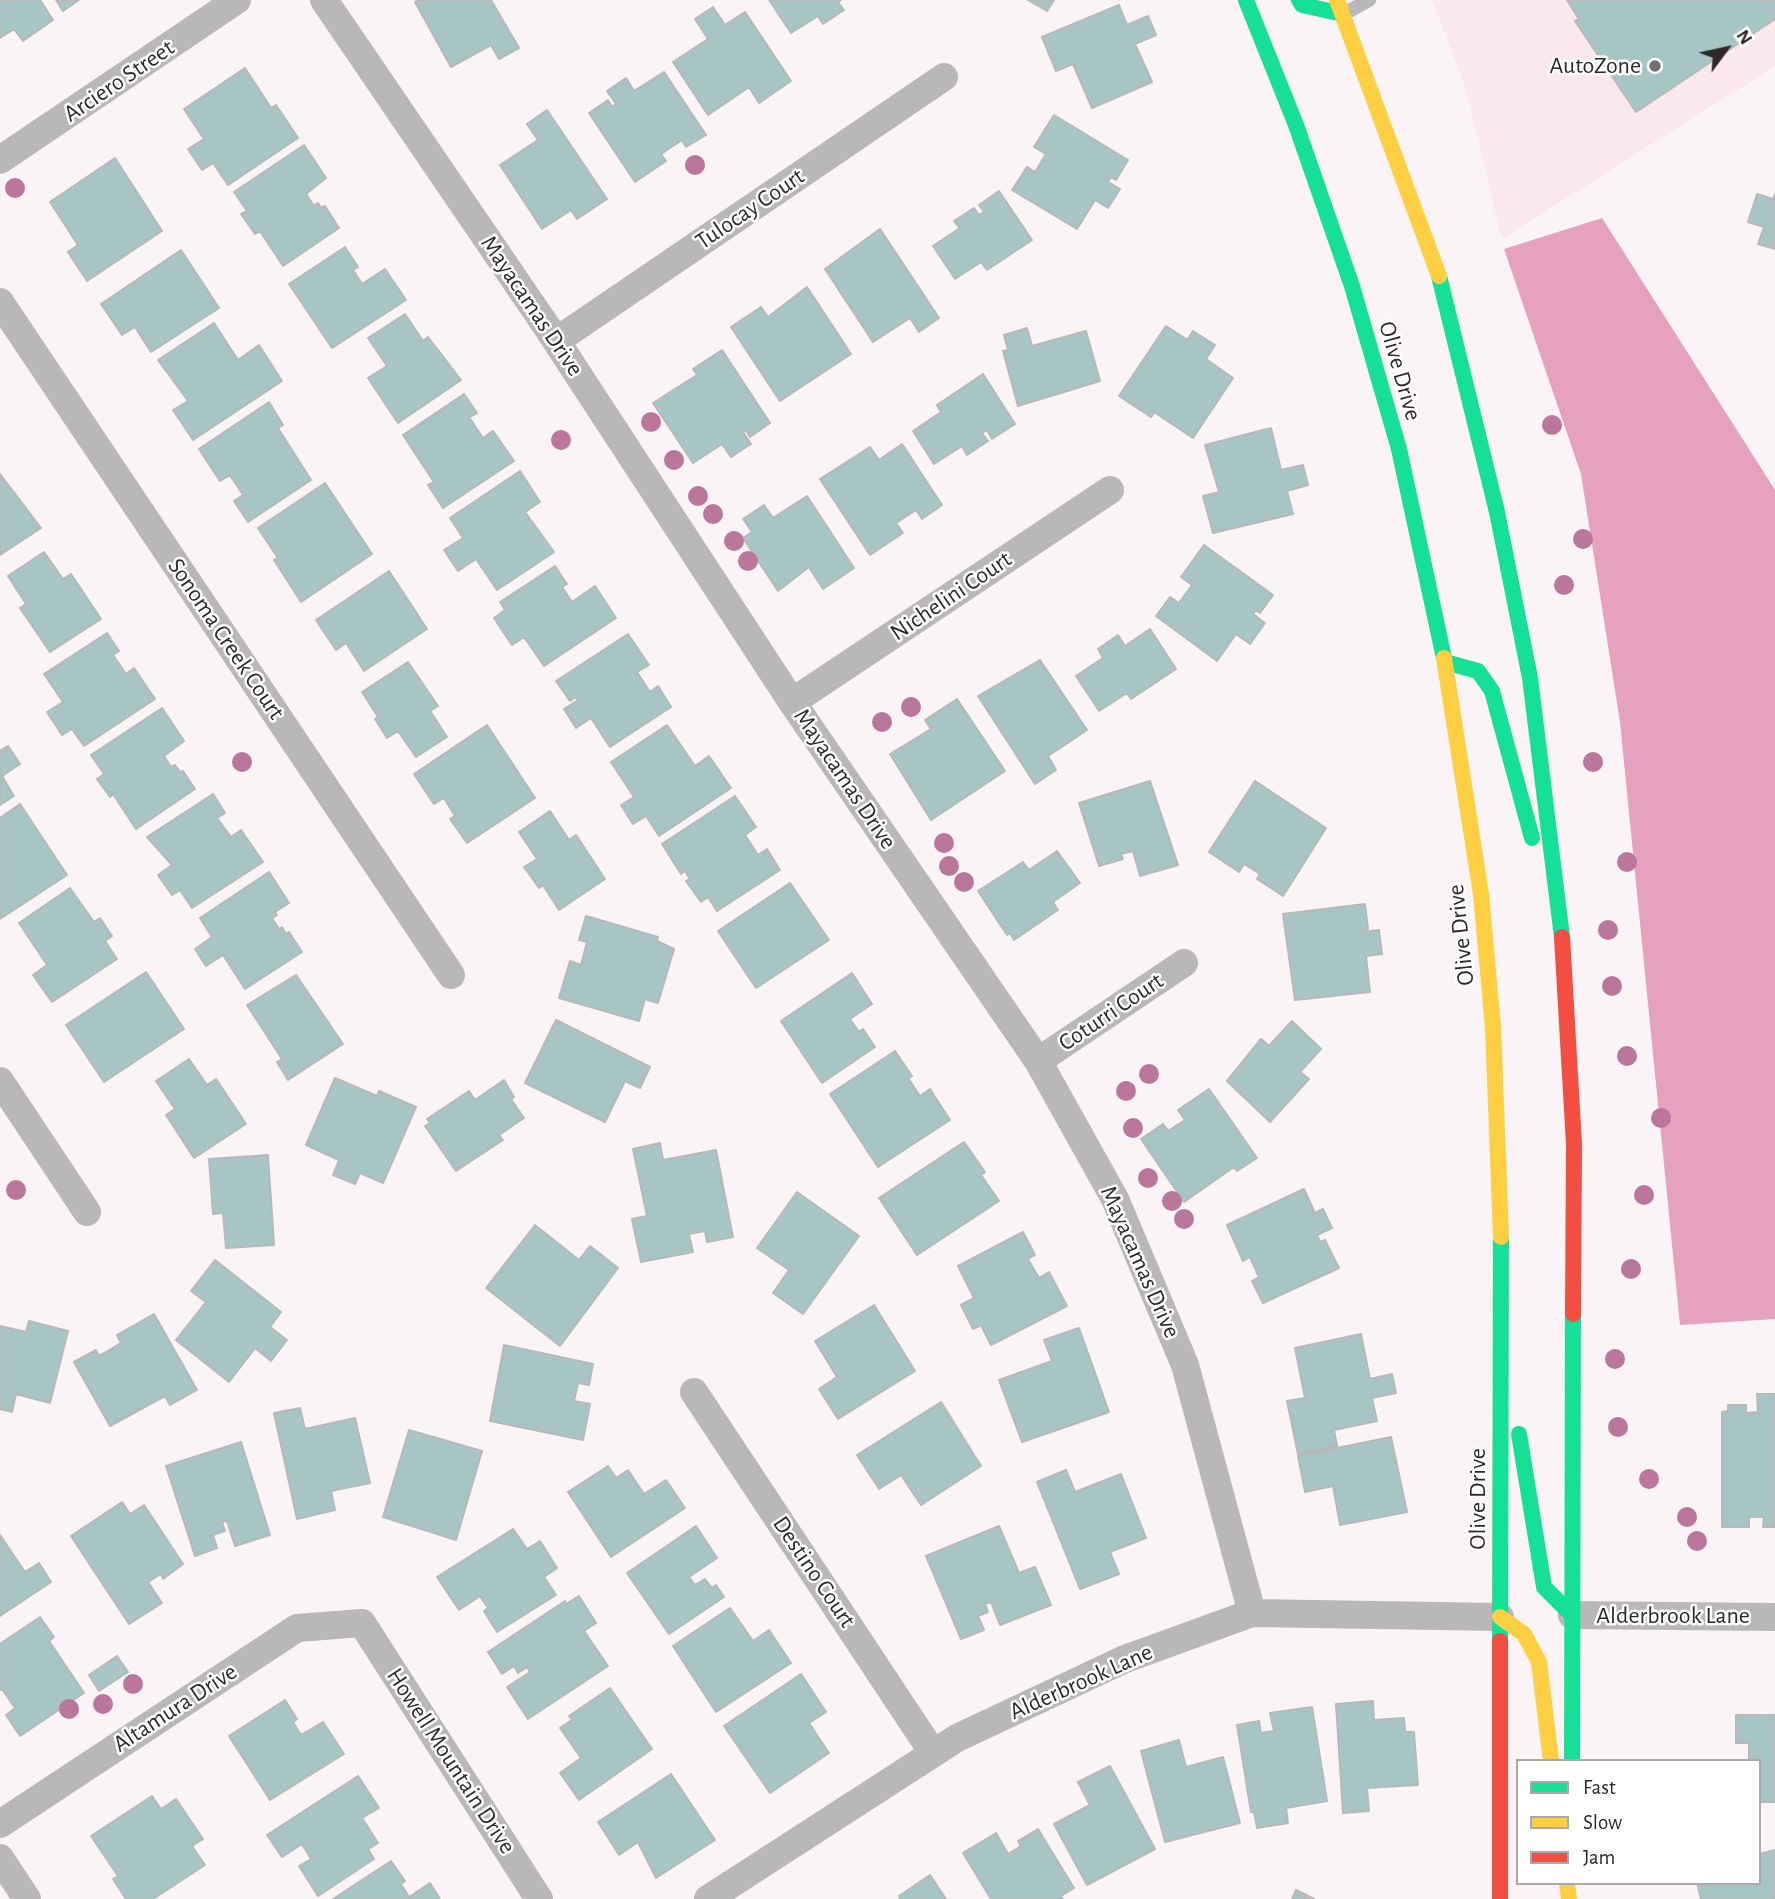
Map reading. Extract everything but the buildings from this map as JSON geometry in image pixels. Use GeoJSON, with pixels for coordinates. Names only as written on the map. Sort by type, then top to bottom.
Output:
{"type":"FeatureCollection","features":[{"type":"Feature","properties":{"kind":"main road","name":"Olive Drive"},"geometry":{"type":"LineString","coordinates":[[1246,0],[1296,125],[1352,286],[1399,449],[1445,662],[1481,894],[1493,1027],[1501,1191],[1500,1899]]}},
{"type":"Feature","properties":{"kind":"main road"},"geometry":{"type":"LineString","coordinates":[[1299,0],[1302,5],[1340,7],[1436,265],[1494,500],[1530,678],[1553,847],[1564,959],[1573,1144],[1572,1759]]}},
{"type":"Feature","properties":{"kind":"main road"},"geometry":{"type":"LineString","coordinates":[[1445,662],[1478,671],[1492,691],[1564,959]]}},
{"type":"Feature","properties":{"kind":"main road"},"geometry":{"type":"LineString","coordinates":[[1501,1322],[1544,1587],[1572,1615]]}},
{"type":"Feature","properties":{"kind":"main road"},"geometry":{"type":"LineString","coordinates":[[1500,1617],[1524,1634],[1539,1662],[1551,1759]]}},
{"type":"Feature","properties":{"kind":"street","name":"Arciero Street"},"geometry":{"type":"LineString","coordinates":[[0,160],[237,0]]}},
{"type":"Feature","properties":{"kind":"street","name":"Mayacamas Drive"},"geometry":{"type":"LineString","coordinates":[[324,0],[556,341],[792,702],[1038,1061],[1115,1199],[1185,1364],[1252,1614]]}},
{"type":"Feature","properties":{"kind":"street","name":"Tulocay Court"},"geometry":{"type":"LineString","coordinates":[[556,341],[944,77]]}},
{"type":"Feature","properties":{"kind":"street","name":"Sonoma Creek Court"},"geometry":{"type":"LineString","coordinates":[[0,302],[451,975]]}},
{"type":"Feature","properties":{"kind":"street","name":"Nichelini Court"},"geometry":{"type":"LineString","coordinates":[[792,702],[1110,490]]}},
{"type":"Feature","properties":{"kind":"street","name":"Coturri Court"},"geometry":{"type":"LineString","coordinates":[[1038,1061],[1184,963]]}},
{"type":"Feature","properties":{"kind":"street"},"geometry":{"type":"LineString","coordinates":[[0,1081],[87,1212]]}},
{"type":"Feature","properties":{"kind":"street","name":"Destino Court"},"geometry":{"type":"LineString","coordinates":[[694,1392],[933,1753]]}},
{"type":"Feature","properties":{"kind":"street","name":"Alderbrook Lane"},"geometry":{"type":"LineString","coordinates":[[708,1899],[957,1738],[1125,1659],[1252,1614],[1500,1617]]}},
{"type":"Feature","properties":{"kind":"street","name":"Alderbrook Lane"},"geometry":{"type":"LineString","coordinates":[[1572,1615],[1775,1617]]}},
{"type":"Feature","properties":{"kind":"street","name":"Altamura Drive"},"geometry":{"type":"LineString","coordinates":[[0,1824],[297,1628],[362,1623]]}},
{"type":"Feature","properties":{"kind":"street","name":"Howell Mountain Drive"},"geometry":{"type":"LineString","coordinates":[[362,1623],[539,1899]]}},
{"type":"Feature","properties":{"kind":"street"},"geometry":{"type":"LineString","coordinates":[[0,1858],[27,1899]]}},
{"type":"Feature","properties":{"kind":"lane"},"geometry":{"type":"LineString","coordinates":[[1340,7],[1370,0]]}},
{"type":"Feature","properties":{"kind":"shaded area"},"geometry":{"type":"Polygon","coordinates":[[[1432,0],[1775,0],[1775,66],[1502,239],[1464,83],[1432,0]]]}},
{"type":"Feature","properties":{"kind":"shaded area"},"geometry":{"type":"Polygon","coordinates":[[[1602,218],[1775,490],[1775,1319],[1680,1325],[1620,722],[1581,474],[1504,249],[1602,218]]]}},
{"type":"Feature","properties":{"kind":"traffic: fast"},"geometry":{"type":"LineString","coordinates":[[1246,0],[1296,125],[1352,286],[1399,449],[1444,658]]}},
{"type":"Feature","properties":{"kind":"traffic: fast"},"geometry":{"type":"LineString","coordinates":[[1299,0],[1302,5],[1343,14]]}},
{"type":"Feature","properties":{"kind":"traffic: fast"},"geometry":{"type":"LineString","coordinates":[[1439,276],[1497,512],[1530,678],[1562,937]]}},
{"type":"Feature","properties":{"kind":"traffic: fast"},"geometry":{"type":"LineString","coordinates":[[1445,662],[1478,671],[1492,691],[1532,838]]}},
{"type":"Feature","properties":{"kind":"traffic: fast"},"geometry":{"type":"LineString","coordinates":[[1500,1641],[1501,1237]]}},
{"type":"Feature","properties":{"kind":"traffic: fast"},"geometry":{"type":"LineString","coordinates":[[1572,1759],[1573,1314]]}},
{"type":"Feature","properties":{"kind":"traffic: fast"},"geometry":{"type":"LineString","coordinates":[[1519,1434],[1544,1587],[1572,1615]]}},
{"type":"Feature","properties":{"kind":"traffic: slow"},"geometry":{"type":"LineString","coordinates":[[1337,0],[1439,276]]}},
{"type":"Feature","properties":{"kind":"traffic: slow"},"geometry":{"type":"LineString","coordinates":[[1444,658],[1481,894],[1493,1027],[1501,1237]]}},
{"type":"Feature","properties":{"kind":"traffic: slow"},"geometry":{"type":"LineString","coordinates":[[1500,1617],[1524,1634],[1539,1662],[1551,1759]]}},
{"type":"Feature","properties":{"kind":"traffic: slow"},"geometry":{"type":"LineString","coordinates":[[1567,1885],[1569,1899]]}},
{"type":"Feature","properties":{"kind":"traffic: jam"},"geometry":{"type":"LineString","coordinates":[[1562,937],[1574,1144],[1573,1314]]}},
{"type":"Feature","properties":{"kind":"traffic: jam"},"geometry":{"type":"LineString","coordinates":[[1500,1641],[1500,1899]]}},
{"type":"Feature","properties":{"kind":"place","name":"AutoZone"},"geometry":{"type":"Point","coordinates":[1655,66]}}]}
